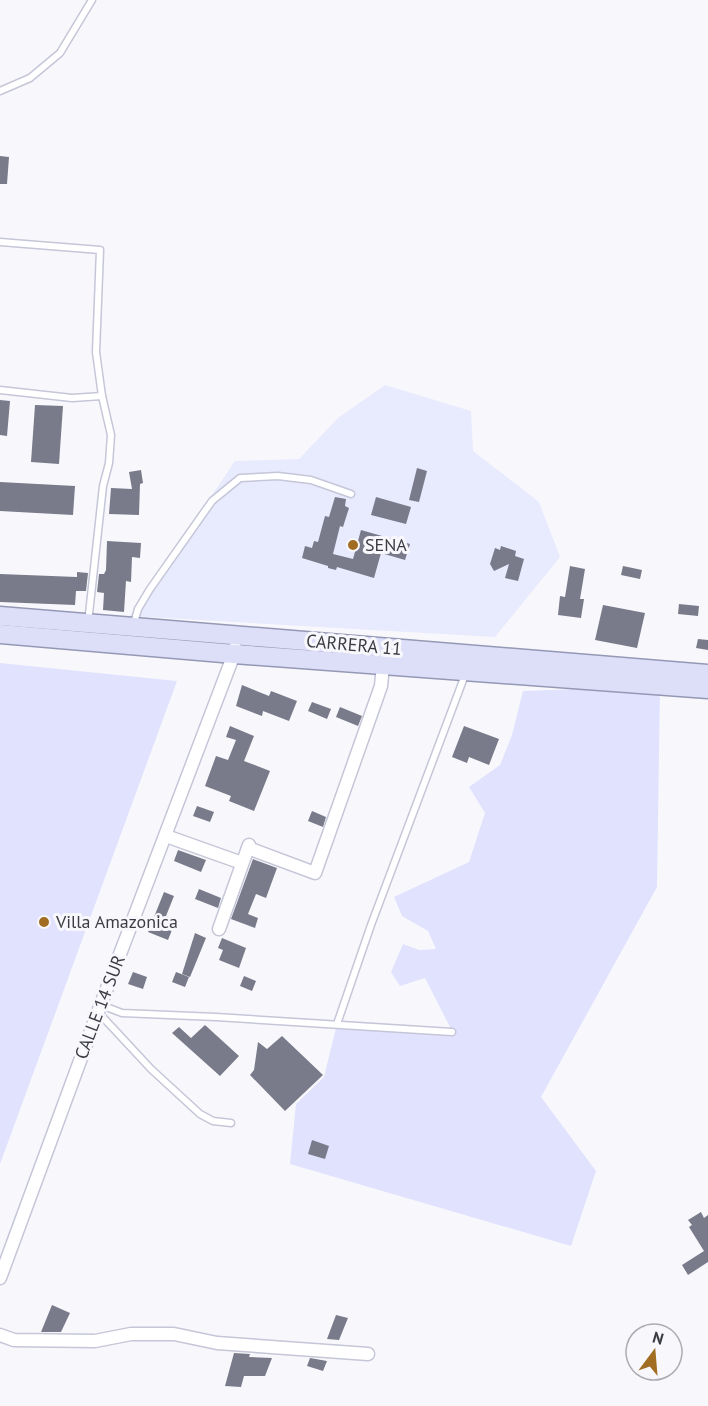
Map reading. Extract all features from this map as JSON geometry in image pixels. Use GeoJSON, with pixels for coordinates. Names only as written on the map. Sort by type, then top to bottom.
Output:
{"type":"FeatureCollection","features":[{"type":"Feature","properties":{"kind":"main road","name":"CARRERA 11"},"geometry":{"type":"LineString","coordinates":[[0,616],[708,674]]}},
{"type":"Feature","properties":{"kind":"main road","name":"CARRERA 11"},"geometry":{"type":"LineString","coordinates":[[0,634],[234,654],[708,689]]}},
{"type":"Feature","properties":{"kind":"street","name":"CALLE 14 SUR"},"geometry":{"type":"LineString","coordinates":[[0,1278],[99,1008],[234,654],[235,635]]}},
{"type":"Feature","properties":{"kind":"street"},"geometry":{"type":"LineString","coordinates":[[219,929],[248,846],[315,873],[381,686],[383,665]]}},
{"type":"Feature","properties":{"kind":"street"},"geometry":{"type":"LineString","coordinates":[[166,836],[242,863]]}},
{"type":"Feature","properties":{"kind":"street"},"geometry":{"type":"LineString","coordinates":[[0,1335],[14,1340],[94,1341],[130,1334],[174,1334],[217,1343],[368,1354]]}},
{"type":"Feature","properties":{"kind":"lane"},"geometry":{"type":"LineString","coordinates":[[0,91],[30,78],[60,53],[92,0]]}},
{"type":"Feature","properties":{"kind":"lane"},"geometry":{"type":"LineString","coordinates":[[0,242],[100,250],[96,352],[102,396],[111,435],[88,623]]}},
{"type":"Feature","properties":{"kind":"lane"},"geometry":{"type":"LineString","coordinates":[[0,390],[72,398],[102,396]]}},
{"type":"Feature","properties":{"kind":"lane"},"geometry":{"type":"LineString","coordinates":[[132,645],[133,627],[138,609],[150,589],[212,501],[240,478],[278,476],[300,478],[351,494]]}},
{"type":"Feature","properties":{"kind":"lane"},"geometry":{"type":"LineString","coordinates":[[337,1024],[371,925],[466,671]]}},
{"type":"Feature","properties":{"kind":"lane"},"geometry":{"type":"LineString","coordinates":[[99,1008],[122,1013],[452,1032]]}},
{"type":"Feature","properties":{"kind":"lane"},"geometry":{"type":"LineString","coordinates":[[99,1008],[151,1069],[200,1114],[213,1121],[231,1123]]}},
{"type":"Feature","properties":{"kind":"shaded area"},"geometry":{"type":"Polygon","coordinates":[[[385,385],[471,411],[473,451],[539,502],[560,557],[495,637],[130,616],[235,461],[299,459],[338,418],[385,385]]]}},
{"type":"Feature","properties":{"kind":"shaded area","name":"Villa Amazonica"},"geometry":{"type":"Polygon","coordinates":[[[0,663],[177,681],[0,1164],[0,663]]]}},
{"type":"Feature","properties":{"kind":"shaded area"},"geometry":{"type":"Polygon","coordinates":[[[660,686],[657,887],[541,1097],[596,1171],[571,1246],[290,1164],[296,1104],[324,1077],[337,1024],[452,1031],[425,978],[400,986],[391,972],[403,944],[419,950],[436,949],[428,931],[402,916],[394,897],[469,862],[485,813],[469,787],[500,765],[512,735],[523,691],[660,686]]]}},
{"type":"Feature","properties":{"kind":"building"},"geometry":{"type":"Polygon","coordinates":[[[0,156],[9,157],[7,184],[0,184],[0,156]]]}},
{"type":"Feature","properties":{"kind":"building"},"geometry":{"type":"Polygon","coordinates":[[[0,400],[10,401],[7,436],[0,435],[0,400]]]}},
{"type":"Feature","properties":{"kind":"building"},"geometry":{"type":"Polygon","coordinates":[[[35,405],[63,406],[59,464],[31,462],[35,405]]]}},
{"type":"Feature","properties":{"kind":"building"},"geometry":{"type":"Polygon","coordinates":[[[417,468],[427,471],[419,502],[409,500],[417,468]]]}},
{"type":"Feature","properties":{"kind":"building"},"geometry":{"type":"Polygon","coordinates":[[[141,470],[143,483],[140,484],[139,515],[109,514],[111,488],[132,489],[129,472],[141,470]]]}},
{"type":"Feature","properties":{"kind":"building"},"geometry":{"type":"Polygon","coordinates":[[[0,482],[75,486],[73,515],[0,511],[0,482]]]}},
{"type":"Feature","properties":{"kind":"building"},"geometry":{"type":"Polygon","coordinates":[[[335,497],[346,499],[345,506],[349,508],[343,527],[340,526],[333,554],[353,559],[361,530],[410,544],[405,560],[381,553],[374,578],[337,567],[336,570],[328,568],[328,566],[302,558],[305,546],[312,548],[314,541],[318,542],[325,516],[329,517],[335,497]]]}},
{"type":"Feature","properties":{"kind":"building"},"geometry":{"type":"Polygon","coordinates":[[[376,497],[411,507],[406,524],[371,515],[376,497]]]}},
{"type":"Feature","properties":{"kind":"building"},"geometry":{"type":"Polygon","coordinates":[[[107,541],[141,543],[140,558],[132,557],[131,582],[126,581],[124,612],[103,610],[104,593],[97,592],[99,574],[104,574],[106,570],[107,541]]]}},
{"type":"Feature","properties":{"kind":"building"},"geometry":{"type":"Polygon","coordinates":[[[501,546],[516,551],[515,556],[524,559],[518,581],[505,578],[509,564],[494,571],[490,564],[495,548],[500,550],[501,546]]]}},
{"type":"Feature","properties":{"kind":"building"},"geometry":{"type":"Polygon","coordinates":[[[570,566],[585,569],[580,599],[584,599],[581,618],[558,615],[560,596],[565,597],[570,566]]]}},
{"type":"Feature","properties":{"kind":"building"},"geometry":{"type":"Polygon","coordinates":[[[623,566],[642,570],[640,579],[621,575],[623,566]]]}},
{"type":"Feature","properties":{"kind":"building"},"geometry":{"type":"Polygon","coordinates":[[[77,572],[88,573],[86,591],[76,591],[75,605],[0,602],[0,574],[77,577],[77,572]]]}},
{"type":"Feature","properties":{"kind":"building"},"geometry":{"type":"Polygon","coordinates":[[[679,604],[699,606],[698,616],[678,614],[679,604]]]}},
{"type":"Feature","properties":{"kind":"building"},"geometry":{"type":"Polygon","coordinates":[[[603,605],[645,613],[637,648],[595,640],[603,605]]]}},
{"type":"Feature","properties":{"kind":"building"},"geometry":{"type":"Polygon","coordinates":[[[698,639],[708,640],[708,650],[696,648],[698,639]]]}},
{"type":"Feature","properties":{"kind":"building"},"geometry":{"type":"Polygon","coordinates":[[[242,685],[269,696],[271,691],[297,701],[289,721],[263,711],[262,716],[236,706],[242,685]]]}},
{"type":"Feature","properties":{"kind":"building"},"geometry":{"type":"Polygon","coordinates":[[[312,702],[331,709],[327,719],[308,711],[312,702]]]}},
{"type":"Feature","properties":{"kind":"building"},"geometry":{"type":"Polygon","coordinates":[[[340,707],[362,716],[358,726],[336,717],[340,707]]]}},
{"type":"Feature","properties":{"kind":"building"},"geometry":{"type":"Polygon","coordinates":[[[230,726],[254,736],[244,761],[270,771],[254,811],[229,801],[231,796],[205,786],[216,756],[228,760],[236,740],[226,737],[230,726]]]}},
{"type":"Feature","properties":{"kind":"building"},"geometry":{"type":"Polygon","coordinates":[[[464,726],[499,739],[489,765],[469,757],[467,763],[452,757],[464,726]]]}},
{"type":"Feature","properties":{"kind":"building"},"geometry":{"type":"Polygon","coordinates":[[[197,806],[214,812],[210,822],[193,816],[197,806]]]}},
{"type":"Feature","properties":{"kind":"building"},"geometry":{"type":"Polygon","coordinates":[[[312,811],[326,817],[323,827],[308,821],[312,811]]]}},
{"type":"Feature","properties":{"kind":"building"},"geometry":{"type":"Polygon","coordinates":[[[178,850],[206,860],[201,872],[174,861],[178,850]]]}},
{"type":"Feature","properties":{"kind":"building"},"geometry":{"type":"Polygon","coordinates":[[[253,859],[277,868],[266,898],[256,894],[248,914],[258,918],[255,928],[231,919],[253,859]]]}},
{"type":"Feature","properties":{"kind":"building"},"geometry":{"type":"Polygon","coordinates":[[[199,889],[221,898],[218,908],[195,899],[199,889]]]}},
{"type":"Feature","properties":{"kind":"building"},"geometry":{"type":"Polygon","coordinates":[[[164,892],[174,896],[166,916],[176,920],[168,940],[148,932],[164,892]]]}},
{"type":"Feature","properties":{"kind":"building"},"geometry":{"type":"Polygon","coordinates":[[[195,933],[206,938],[190,977],[182,974],[195,933]]]}},
{"type":"Feature","properties":{"kind":"building"},"geometry":{"type":"Polygon","coordinates":[[[222,938],[246,948],[239,968],[219,960],[223,950],[218,948],[222,938]]]}},
{"type":"Feature","properties":{"kind":"building"},"geometry":{"type":"Polygon","coordinates":[[[133,972],[147,977],[143,989],[128,984],[133,972]]]}},
{"type":"Feature","properties":{"kind":"building"},"geometry":{"type":"Polygon","coordinates":[[[176,972],[189,977],[185,987],[172,982],[176,972]]]}},
{"type":"Feature","properties":{"kind":"building"},"geometry":{"type":"Polygon","coordinates":[[[244,976],[256,981],[252,991],[240,986],[244,976]]]}},
{"type":"Feature","properties":{"kind":"building"},"geometry":{"type":"Polygon","coordinates":[[[205,1025],[239,1056],[220,1076],[172,1033],[179,1027],[191,1038],[205,1025]]]}},
{"type":"Feature","properties":{"kind":"building"},"geometry":{"type":"Polygon","coordinates":[[[282,1036],[323,1075],[285,1111],[250,1075],[254,1070],[258,1042],[267,1049],[282,1036]]]}},
{"type":"Feature","properties":{"kind":"building"},"geometry":{"type":"Polygon","coordinates":[[[312,1140],[329,1146],[325,1159],[308,1154],[312,1140]]]}},
{"type":"Feature","properties":{"kind":"building"},"geometry":{"type":"Polygon","coordinates":[[[701,1212],[704,1218],[708,1215],[708,1262],[688,1275],[682,1265],[704,1251],[689,1227],[692,1225],[688,1220],[701,1212]]]}},
{"type":"Feature","properties":{"kind":"building"},"geometry":{"type":"Polygon","coordinates":[[[52,1305],[70,1313],[61,1332],[41,1332],[52,1305]]]}},
{"type":"Feature","properties":{"kind":"building"},"geometry":{"type":"Polygon","coordinates":[[[336,1315],[348,1318],[339,1340],[327,1339],[336,1315]]]}},
{"type":"Feature","properties":{"kind":"building"},"geometry":{"type":"Polygon","coordinates":[[[234,1353],[250,1354],[249,1357],[272,1358],[265,1376],[244,1376],[241,1387],[225,1386],[234,1353]]]}},
{"type":"Feature","properties":{"kind":"building"},"geometry":{"type":"Polygon","coordinates":[[[310,1358],[327,1361],[323,1371],[307,1366],[310,1358]]]}},
{"type":"Feature","properties":{"kind":"place","name":"SENA"},"geometry":{"type":"Point","coordinates":[353,545]}},
{"type":"Feature","properties":{"kind":"place","name":"Villa Amazonica"},"geometry":{"type":"Point","coordinates":[44,922]}}]}
